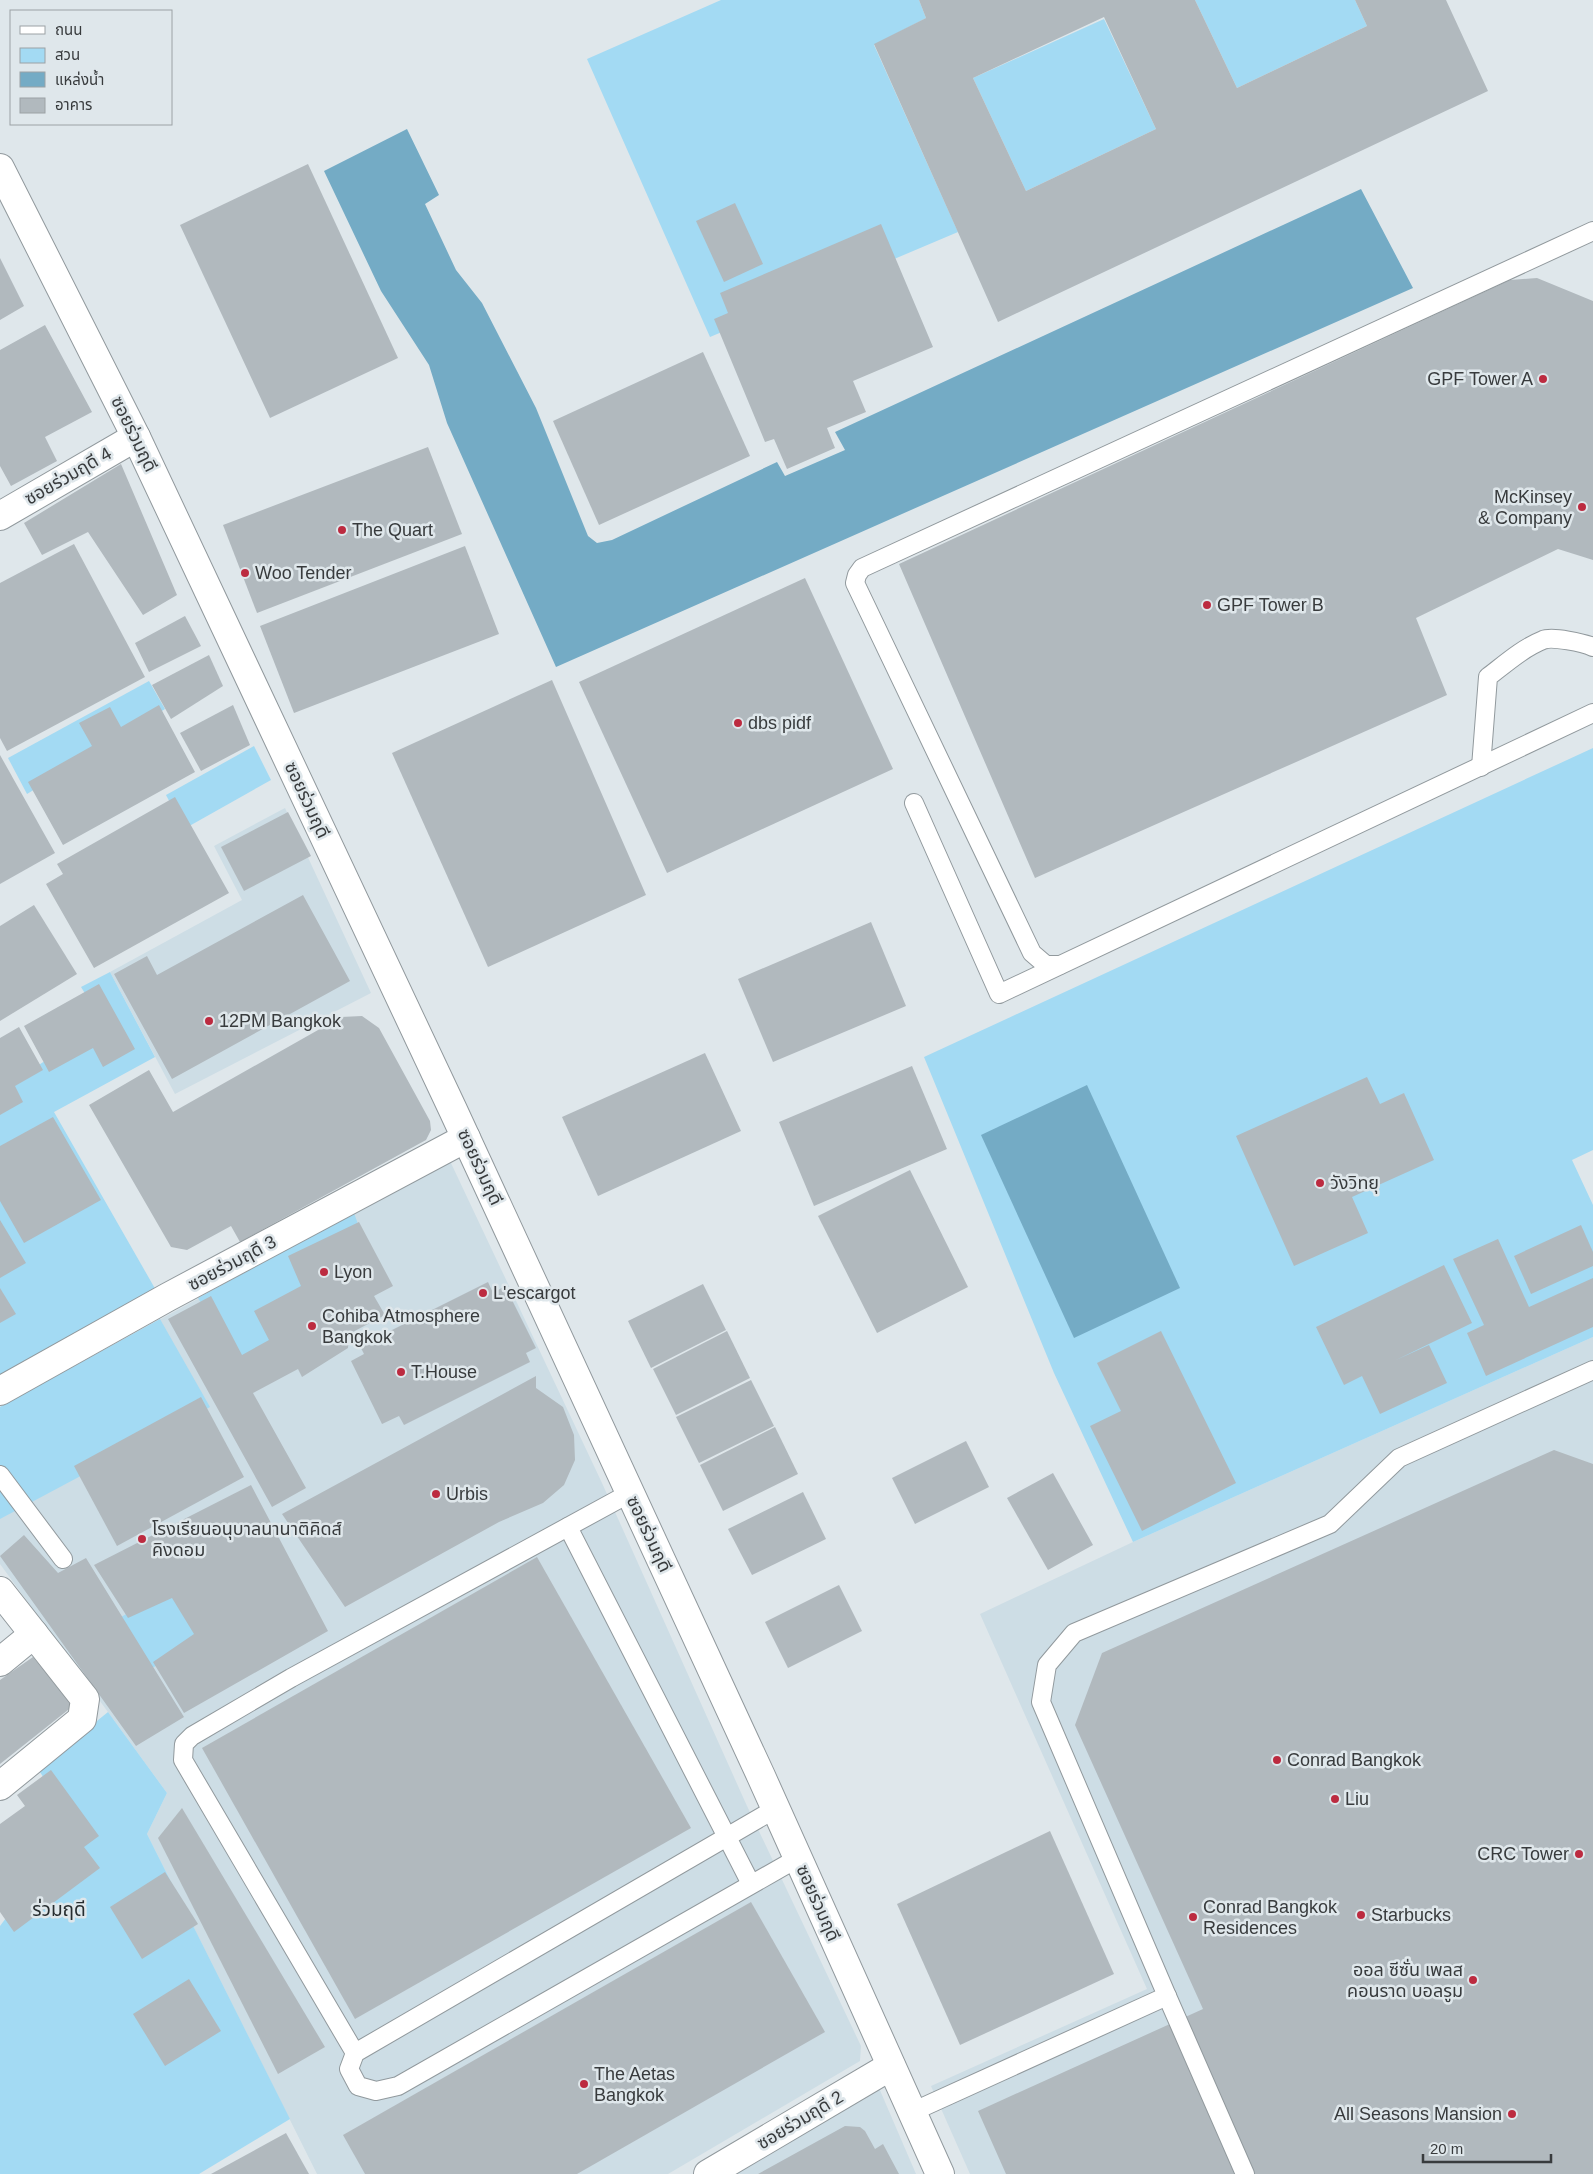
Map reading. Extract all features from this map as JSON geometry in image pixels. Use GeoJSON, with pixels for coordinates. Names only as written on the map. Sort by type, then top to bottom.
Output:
{"type":"FeatureCollection","features":[{"type":"Feature","properties":{"kind":"street","name":"ซอยร่วมฤดี"},"geometry":{"type":"LineString","coordinates":[[0,168],[136,437],[466,1138],[798,1858],[940,2174]]}},
{"type":"Feature","properties":{"kind":"street","name":"ซอยร่วมฤดี 4"},"geometry":{"type":"LineString","coordinates":[[0,516],[136,437]]}},
{"type":"Feature","properties":{"kind":"street","name":"ซอยร่วมฤดี 3"},"geometry":{"type":"LineString","coordinates":[[0,1391],[160,1301],[466,1138]]}},
{"type":"Feature","properties":{"kind":"street"},"geometry":{"type":"LineString","coordinates":[[0,1591],[85,1700],[82,1720],[0,1786]]}},
{"type":"Feature","properties":{"kind":"street"},"geometry":{"type":"LineString","coordinates":[[0,1662],[34,1634]]}},
{"type":"Feature","properties":{"kind":"street","name":"ซอยร่วมฤดี 2"},"geometry":{"type":"LineString","coordinates":[[708,2174],[891,2066]]}},
{"type":"Feature","properties":{"kind":"lane"},"geometry":{"type":"LineString","coordinates":[[1060,964],[1046,965],[1032,953],[855,583],[857,575],[862,568],[1593,231]]}},
{"type":"Feature","properties":{"kind":"lane"},"geometry":{"type":"LineString","coordinates":[[1481,767],[1488,677],[1518,654],[1545,639],[1584,643],[1593,647]]}},
{"type":"Feature","properties":{"kind":"lane"},"geometry":{"type":"LineString","coordinates":[[914,803],[999,994],[1593,713]]}},
{"type":"Feature","properties":{"kind":"lane"},"geometry":{"type":"LineString","coordinates":[[1245,2174],[1041,1702],[1047,1665],[1074,1633],[1330,1524],[1399,1458],[1593,1370]]}},
{"type":"Feature","properties":{"kind":"lane"},"geometry":{"type":"LineString","coordinates":[[0,1475],[63,1559]]}},
{"type":"Feature","properties":{"kind":"lane"},"geometry":{"type":"LineString","coordinates":[[356,2053],[183,1760],[184,1744],[192,1736],[291,1678],[630,1493]]}},
{"type":"Feature","properties":{"kind":"lane"},"geometry":{"type":"LineString","coordinates":[[568,1527],[751,1884]]}},
{"type":"Feature","properties":{"kind":"lane"},"geometry":{"type":"LineString","coordinates":[[775,1809],[356,2053],[349,2069],[358,2086],[376,2091],[398,2086],[798,1858]]}},
{"type":"Feature","properties":{"kind":"lane"},"geometry":{"type":"LineString","coordinates":[[912,2112],[1167,1996]]}},
{"type":"Feature","properties":{"kind":"shaded area"},"geometry":{"type":"Polygon","coordinates":[[[285,808],[371,993],[175,1094],[110,972],[242,900],[214,846],[285,808]]]}},
{"type":"Feature","properties":{"kind":"shaded area"},"geometry":{"type":"Polygon","coordinates":[[[450,1161],[602,1483],[747,1806],[861,2046],[860,2061],[668,2174],[317,2174],[147,1834],[167,1793],[0,1564],[0,1407],[450,1161]]]}},
{"type":"Feature","properties":{"kind":"shaded area"},"geometry":{"type":"Polygon","coordinates":[[[1593,1337],[1593,2174],[970,2174],[931,2086],[1147,1989],[980,1614],[1133,1542],[1593,1337]]]}},
{"type":"Feature","properties":{"kind":"shaded area"},"geometry":{"type":"Polygon","coordinates":[[[879,2088],[916,2174],[734,2174],[879,2088]]]}},
{"type":"Feature","properties":{"kind":"green space"},"geometry":{"type":"Polygon","coordinates":[[[721,0],[919,0],[926,18],[874,45],[958,232],[710,337],[587,59],[721,0]]]}},
{"type":"Feature","properties":{"kind":"green space"},"geometry":{"type":"Polygon","coordinates":[[[1195,0],[1355,0],[1367,26],[1237,88],[1195,0]]]}},
{"type":"Feature","properties":{"kind":"green space"},"geometry":{"type":"Polygon","coordinates":[[[1104,19],[1156,129],[1026,191],[973,78],[1104,19]]]}},
{"type":"Feature","properties":{"kind":"green space"},"geometry":{"type":"Polygon","coordinates":[[[149,681],[165,709],[27,794],[8,758],[149,681]]]}},
{"type":"Feature","properties":{"kind":"green space"},"geometry":{"type":"Polygon","coordinates":[[[254,746],[271,780],[184,829],[166,795],[254,746]]]}},
{"type":"Feature","properties":{"kind":"green space"},"geometry":{"type":"Polygon","coordinates":[[[1593,748],[1593,1150],[1572,1160],[1593,1205],[1593,1337],[1133,1542],[1054,1373],[924,1057],[1593,748]]]}},
{"type":"Feature","properties":{"kind":"green space"},"geometry":{"type":"Polygon","coordinates":[[[110,972],[155,1057],[54,1112],[157,1292],[0,1378],[0,1091],[103,1022],[81,987],[110,972]]]}},
{"type":"Feature","properties":{"kind":"green space"},"geometry":{"type":"Polygon","coordinates":[[[354,1213],[374,1268],[239,1363],[198,1298],[354,1213]]]}},
{"type":"Feature","properties":{"kind":"green space"},"geometry":{"type":"Polygon","coordinates":[[[160,1319],[210,1407],[0,1519],[0,1407],[160,1319]]]}},
{"type":"Feature","properties":{"kind":"green space"},"geometry":{"type":"Polygon","coordinates":[[[178,1584],[209,1635],[147,1671],[116,1620],[178,1584]]]}},
{"type":"Feature","properties":{"kind":"green space"},"geometry":{"type":"Polygon","coordinates":[[[108,1712],[167,1793],[147,1834],[290,2119],[199,2174],[0,2174],[0,1926],[75,1826],[38,1769],[108,1712]]]}},
{"type":"Feature","properties":{"kind":"water"},"geometry":{"type":"Polygon","coordinates":[[[407,129],[439,195],[425,204],[456,270],[482,303],[536,408],[588,536],[597,543],[612,540],[777,462],[785,476],[845,450],[835,432],[1361,189],[1413,288],[556,667],[447,423],[429,365],[381,291],[324,171],[407,129]]]}},
{"type":"Feature","properties":{"kind":"water"},"geometry":{"type":"Polygon","coordinates":[[[1087,1085],[1180,1288],[1074,1338],[981,1135],[1087,1085]]]}},
{"type":"Feature","properties":{"kind":"building"},"geometry":{"type":"Polygon","coordinates":[[[919,0],[1195,0],[1237,88],[1367,26],[1355,0],[1446,0],[1488,91],[998,322],[874,44],[926,18],[919,0]],[[1104,17],[973,78],[1026,191],[1156,129],[1104,17]]]}},
{"type":"Feature","properties":{"kind":"building"},"geometry":{"type":"Polygon","coordinates":[[[308,164],[398,358],[270,418],[180,225],[308,164]]]}},
{"type":"Feature","properties":{"kind":"building"},"geometry":{"type":"Polygon","coordinates":[[[735,203],[763,264],[724,282],[696,221],[735,203]]]}},
{"type":"Feature","properties":{"kind":"building"},"geometry":{"type":"Polygon","coordinates":[[[881,224],[933,347],[853,381],[866,412],[827,428],[835,448],[787,469],[774,439],[765,442],[714,319],[728,313],[720,293],[881,224]]]}},
{"type":"Feature","properties":{"kind":"building"},"geometry":{"type":"Polygon","coordinates":[[[0,258],[24,306],[0,320],[0,258]]]}},
{"type":"Feature","properties":{"kind":"building"},"geometry":{"type":"Polygon","coordinates":[[[1537,278],[1593,301],[1593,560],[1558,549],[1416,618],[1447,695],[1035,878],[899,564],[1510,280],[1537,278]]]}},
{"type":"Feature","properties":{"kind":"building"},"geometry":{"type":"Polygon","coordinates":[[[45,325],[92,412],[45,437],[57,461],[11,486],[0,466],[0,350],[45,325]]]}},
{"type":"Feature","properties":{"kind":"building"},"geometry":{"type":"Polygon","coordinates":[[[703,352],[750,456],[599,525],[553,421],[703,352]]]}},
{"type":"Feature","properties":{"kind":"building","name":"The Quart"},"geometry":{"type":"Polygon","coordinates":[[[428,447],[462,534],[257,613],[223,525],[428,447]]]}},
{"type":"Feature","properties":{"kind":"building"},"geometry":{"type":"Polygon","coordinates":[[[121,464],[177,595],[143,615],[88,532],[42,555],[24,523],[121,464]]]}},
{"type":"Feature","properties":{"kind":"building"},"geometry":{"type":"Polygon","coordinates":[[[74,544],[145,677],[7,751],[0,738],[0,583],[74,544]]]}},
{"type":"Feature","properties":{"kind":"building"},"geometry":{"type":"Polygon","coordinates":[[[465,546],[499,634],[294,713],[260,626],[465,546]]]}},
{"type":"Feature","properties":{"kind":"building"},"geometry":{"type":"Polygon","coordinates":[[[805,578],[893,769],[667,873],[579,682],[805,578]]]}},
{"type":"Feature","properties":{"kind":"building"},"geometry":{"type":"Polygon","coordinates":[[[185,616],[201,646],[149,672],[135,643],[185,616]]]}},
{"type":"Feature","properties":{"kind":"building"},"geometry":{"type":"Polygon","coordinates":[[[209,655],[223,686],[171,719],[152,685],[209,655]]]}},
{"type":"Feature","properties":{"kind":"building"},"geometry":{"type":"Polygon","coordinates":[[[552,680],[646,895],[488,967],[392,753],[552,680]]]}},
{"type":"Feature","properties":{"kind":"building"},"geometry":{"type":"Polygon","coordinates":[[[159,705],[195,772],[63,845],[28,782],[92,746],[79,723],[110,707],[121,727],[159,705]]]}},
{"type":"Feature","properties":{"kind":"building"},"geometry":{"type":"Polygon","coordinates":[[[233,705],[250,745],[201,771],[180,733],[233,705]]]}},
{"type":"Feature","properties":{"kind":"building"},"geometry":{"type":"Polygon","coordinates":[[[0,755],[55,853],[0,884],[0,755]]]}},
{"type":"Feature","properties":{"kind":"building"},"geometry":{"type":"Polygon","coordinates":[[[175,797],[229,893],[94,968],[46,884],[63,874],[57,864],[175,797]]]}},
{"type":"Feature","properties":{"kind":"building"},"geometry":{"type":"Polygon","coordinates":[[[288,812],[311,856],[244,891],[221,847],[288,812]]]}},
{"type":"Feature","properties":{"kind":"building","name":"12PM Bangkok"},"geometry":{"type":"Polygon","coordinates":[[[303,895],[350,981],[172,1079],[114,974],[147,956],[157,975],[303,895]]]}},
{"type":"Feature","properties":{"kind":"building"},"geometry":{"type":"Polygon","coordinates":[[[34,905],[77,974],[0,1021],[0,926],[34,905]]]}},
{"type":"Feature","properties":{"kind":"building"},"geometry":{"type":"Polygon","coordinates":[[[871,922],[906,1006],[773,1062],[738,979],[871,922]]]}},
{"type":"Feature","properties":{"kind":"building"},"geometry":{"type":"Polygon","coordinates":[[[99,984],[135,1049],[103,1067],[93,1048],[49,1072],[24,1026],[99,984]]]}},
{"type":"Feature","properties":{"kind":"building"},"geometry":{"type":"Polygon","coordinates":[[[362,1016],[379,1028],[430,1121],[431,1130],[426,1140],[240,1242],[231,1226],[187,1250],[171,1247],[89,1105],[149,1070],[173,1112],[341,1017],[362,1016]]]}},
{"type":"Feature","properties":{"kind":"building"},"geometry":{"type":"Polygon","coordinates":[[[19,1027],[43,1070],[15,1086],[23,1102],[0,1115],[0,1038],[19,1027]]]}},
{"type":"Feature","properties":{"kind":"building"},"geometry":{"type":"Polygon","coordinates":[[[705,1053],[741,1131],[598,1196],[562,1117],[705,1053]]]}},
{"type":"Feature","properties":{"kind":"building"},"geometry":{"type":"Polygon","coordinates":[[[912,1066],[947,1149],[814,1206],[779,1122],[912,1066]]]}},
{"type":"Feature","properties":{"kind":"building","name":"วังวิทยุ"},"geometry":{"type":"Polygon","coordinates":[[[1367,1077],[1380,1104],[1404,1093],[1434,1160],[1352,1197],[1368,1233],[1294,1266],[1236,1136],[1367,1077]]]}},
{"type":"Feature","properties":{"kind":"building"},"geometry":{"type":"Polygon","coordinates":[[[53,1117],[101,1200],[24,1243],[0,1201],[0,1146],[53,1117]]]}},
{"type":"Feature","properties":{"kind":"building"},"geometry":{"type":"Polygon","coordinates":[[[910,1170],[968,1287],[877,1333],[818,1216],[910,1170]]]}},
{"type":"Feature","properties":{"kind":"building"},"geometry":{"type":"Polygon","coordinates":[[[0,1220],[26,1263],[0,1278],[0,1220]]]}},
{"type":"Feature","properties":{"kind":"building","name":"Cohiba Atmosphere Bangkok"},"geometry":{"type":"Polygon","coordinates":[[[359,1222],[393,1286],[374,1296],[385,1315],[349,1334],[348,1348],[302,1377],[298,1369],[253,1393],[306,1488],[272,1507],[168,1319],[211,1296],[242,1355],[269,1340],[254,1311],[301,1286],[288,1256],[359,1222]]]}},
{"type":"Feature","properties":{"kind":"building"},"geometry":{"type":"Polygon","coordinates":[[[1581,1225],[1593,1252],[1593,1266],[1531,1294],[1514,1256],[1581,1225]]]}},
{"type":"Feature","properties":{"kind":"building"},"geometry":{"type":"Polygon","coordinates":[[[1498,1239],[1529,1307],[1593,1278],[1593,1327],[1486,1376],[1467,1333],[1484,1325],[1453,1259],[1498,1239]]]}},
{"type":"Feature","properties":{"kind":"building"},"geometry":{"type":"Polygon","coordinates":[[[1444,1265],[1472,1323],[1396,1360],[1429,1345],[1447,1383],[1380,1414],[1362,1376],[1344,1385],[1316,1327],[1444,1265]]]}},
{"type":"Feature","properties":{"kind":"building"},"geometry":{"type":"Polygon","coordinates":[[[488,1282],[493,1293],[505,1286],[536,1348],[526,1353],[530,1362],[404,1425],[399,1416],[382,1424],[351,1361],[364,1354],[360,1346],[488,1282]]]}},
{"type":"Feature","properties":{"kind":"building"},"geometry":{"type":"Polygon","coordinates":[[[703,1284],[726,1330],[651,1368],[628,1321],[703,1284]]]}},
{"type":"Feature","properties":{"kind":"building"},"geometry":{"type":"Polygon","coordinates":[[[0,1288],[16,1314],[0,1323],[0,1288]]]}},
{"type":"Feature","properties":{"kind":"building"},"geometry":{"type":"Polygon","coordinates":[[[727,1331],[750,1378],[676,1415],[653,1369],[727,1331]]]}},
{"type":"Feature","properties":{"kind":"building"},"geometry":{"type":"Polygon","coordinates":[[[1161,1331],[1236,1483],[1142,1531],[1090,1426],[1121,1411],[1097,1363],[1161,1331]]]}},
{"type":"Feature","properties":{"kind":"building","name":"Urbis"},"geometry":{"type":"Polygon","coordinates":[[[536,1376],[536,1388],[563,1407],[574,1435],[575,1460],[564,1485],[543,1503],[499,1522],[345,1607],[282,1514],[536,1376]]]}},
{"type":"Feature","properties":{"kind":"building"},"geometry":{"type":"Polygon","coordinates":[[[751,1380],[774,1426],[699,1463],[676,1417],[751,1380]]]}},
{"type":"Feature","properties":{"kind":"building"},"geometry":{"type":"Polygon","coordinates":[[[201,1397],[244,1477],[117,1546],[74,1466],[201,1397]]]}},
{"type":"Feature","properties":{"kind":"building"},"geometry":{"type":"Polygon","coordinates":[[[775,1427],[798,1474],[723,1511],[700,1465],[775,1427]]]}},
{"type":"Feature","properties":{"kind":"building"},"geometry":{"type":"Polygon","coordinates":[[[966,1441],[989,1487],[915,1524],[892,1478],[966,1441]]]}},
{"type":"Feature","properties":{"kind":"building"},"geometry":{"type":"Polygon","coordinates":[[[1554,1450],[1593,1464],[1593,2174],[1006,2174],[978,2111],[1203,2009],[1075,1725],[1102,1653],[1554,1450]]]}},
{"type":"Feature","properties":{"kind":"building"},"geometry":{"type":"Polygon","coordinates":[[[1053,1473],[1093,1545],[1048,1570],[1007,1498],[1053,1473]]]}},
{"type":"Feature","properties":{"kind":"building"},"geometry":{"type":"Polygon","coordinates":[[[251,1485],[328,1631],[184,1713],[153,1662],[194,1634],[172,1598],[128,1618],[94,1565],[251,1485]]]}},
{"type":"Feature","properties":{"kind":"building"},"geometry":{"type":"Polygon","coordinates":[[[803,1492],[826,1539],[752,1575],[728,1529],[803,1492]]]}},
{"type":"Feature","properties":{"kind":"building"},"geometry":{"type":"Polygon","coordinates":[[[24,1535],[58,1573],[86,1558],[184,1717],[136,1746],[0,1556],[24,1535]]]}},
{"type":"Feature","properties":{"kind":"building"},"geometry":{"type":"Polygon","coordinates":[[[537,1557],[691,1828],[355,2019],[202,1748],[537,1557]]]}},
{"type":"Feature","properties":{"kind":"building"},"geometry":{"type":"Polygon","coordinates":[[[839,1585],[862,1631],[788,1668],[765,1622],[839,1585]]]}},
{"type":"Feature","properties":{"kind":"building"},"geometry":{"type":"Polygon","coordinates":[[[33,1657],[73,1706],[0,1764],[0,1680],[33,1657]]]}},
{"type":"Feature","properties":{"kind":"building"},"geometry":{"type":"Polygon","coordinates":[[[51,1770],[99,1836],[84,1847],[100,1868],[14,1932],[0,1912],[0,1824],[25,1806],[17,1795],[51,1770]]]}},
{"type":"Feature","properties":{"kind":"building"},"geometry":{"type":"Polygon","coordinates":[[[182,1808],[325,2047],[278,2074],[158,1838],[182,1808]]]}},
{"type":"Feature","properties":{"kind":"building"},"geometry":{"type":"Polygon","coordinates":[[[1050,1831],[1114,1974],[960,2045],[897,1904],[1050,1831]]]}},
{"type":"Feature","properties":{"kind":"building"},"geometry":{"type":"Polygon","coordinates":[[[165,1872],[198,1924],[142,1959],[110,1907],[165,1872]]]}},
{"type":"Feature","properties":{"kind":"building","name":"The Aetas Bangkok"},"geometry":{"type":"Polygon","coordinates":[[[751,1902],[825,2032],[577,2174],[365,2174],[343,2135],[751,1902]]]}},
{"type":"Feature","properties":{"kind":"building"},"geometry":{"type":"Polygon","coordinates":[[[189,1979],[221,2031],[165,2066],[133,2014],[189,1979]]]}},
{"type":"Feature","properties":{"kind":"building"},"geometry":{"type":"Polygon","coordinates":[[[845,2126],[860,2127],[865,2131],[875,2149],[883,2144],[899,2174],[758,2174],[845,2126]]]}},
{"type":"Feature","properties":{"kind":"building"},"geometry":{"type":"Polygon","coordinates":[[[286,2133],[309,2174],[211,2174],[286,2133]]]}},
{"type":"Feature","properties":{"kind":"place","name":"GPF Tower A"},"geometry":{"type":"Point","coordinates":[1543,379]}},
{"type":"Feature","properties":{"kind":"place","name":"McKinsey & Company"},"geometry":{"type":"Point","coordinates":[1582,507]}},
{"type":"Feature","properties":{"kind":"place","name":"The Quart"},"geometry":{"type":"Point","coordinates":[342,530]}},
{"type":"Feature","properties":{"kind":"place","name":"Woo Tender"},"geometry":{"type":"Point","coordinates":[245,573]}},
{"type":"Feature","properties":{"kind":"place","name":"GPF Tower B"},"geometry":{"type":"Point","coordinates":[1207,605]}},
{"type":"Feature","properties":{"kind":"place","name":"dbs pidf"},"geometry":{"type":"Point","coordinates":[738,723]}},
{"type":"Feature","properties":{"kind":"place","name":"12PM Bangkok"},"geometry":{"type":"Point","coordinates":[209,1021]}},
{"type":"Feature","properties":{"kind":"place","name":"วังวิทยุ"},"geometry":{"type":"Point","coordinates":[1320,1183]}},
{"type":"Feature","properties":{"kind":"place","name":"Lyon"},"geometry":{"type":"Point","coordinates":[324,1272]}},
{"type":"Feature","properties":{"kind":"place","name":"L'escargot"},"geometry":{"type":"Point","coordinates":[483,1293]}},
{"type":"Feature","properties":{"kind":"place","name":"Cohiba Atmosphere Bangkok"},"geometry":{"type":"Point","coordinates":[312,1326]}},
{"type":"Feature","properties":{"kind":"place","name":"T.House"},"geometry":{"type":"Point","coordinates":[401,1372]}},
{"type":"Feature","properties":{"kind":"place","name":"Urbis"},"geometry":{"type":"Point","coordinates":[436,1494]}},
{"type":"Feature","properties":{"kind":"place","name":"โรงเรียนอนุบาลนานาติคิดส์ คิงดอม"},"geometry":{"type":"Point","coordinates":[142,1539]}},
{"type":"Feature","properties":{"kind":"place","name":"Conrad Bangkok"},"geometry":{"type":"Point","coordinates":[1277,1760]}},
{"type":"Feature","properties":{"kind":"place","name":"Liu"},"geometry":{"type":"Point","coordinates":[1335,1799]}},
{"type":"Feature","properties":{"kind":"place","name":"CRC Tower"},"geometry":{"type":"Point","coordinates":[1579,1854]}},
{"type":"Feature","properties":{"kind":"place","name":"Starbucks"},"geometry":{"type":"Point","coordinates":[1361,1915]}},
{"type":"Feature","properties":{"kind":"place","name":"Conrad Bangkok Residences"},"geometry":{"type":"Point","coordinates":[1193,1917]}},
{"type":"Feature","properties":{"kind":"place","name":"ออล ซีซั่น เพลส คอนราด บอลรูม"},"geometry":{"type":"Point","coordinates":[1473,1980]}},
{"type":"Feature","properties":{"kind":"place","name":"The Aetas Bangkok"},"geometry":{"type":"Point","coordinates":[584,2084]}},
{"type":"Feature","properties":{"kind":"place","name":"All Seasons Mansion"},"geometry":{"type":"Point","coordinates":[1512,2114]}},
{"type":"Feature","properties":{"kind":"district","name":"ร่วมฤดี"},"geometry":{"type":"Point","coordinates":[59,1909]}}]}
